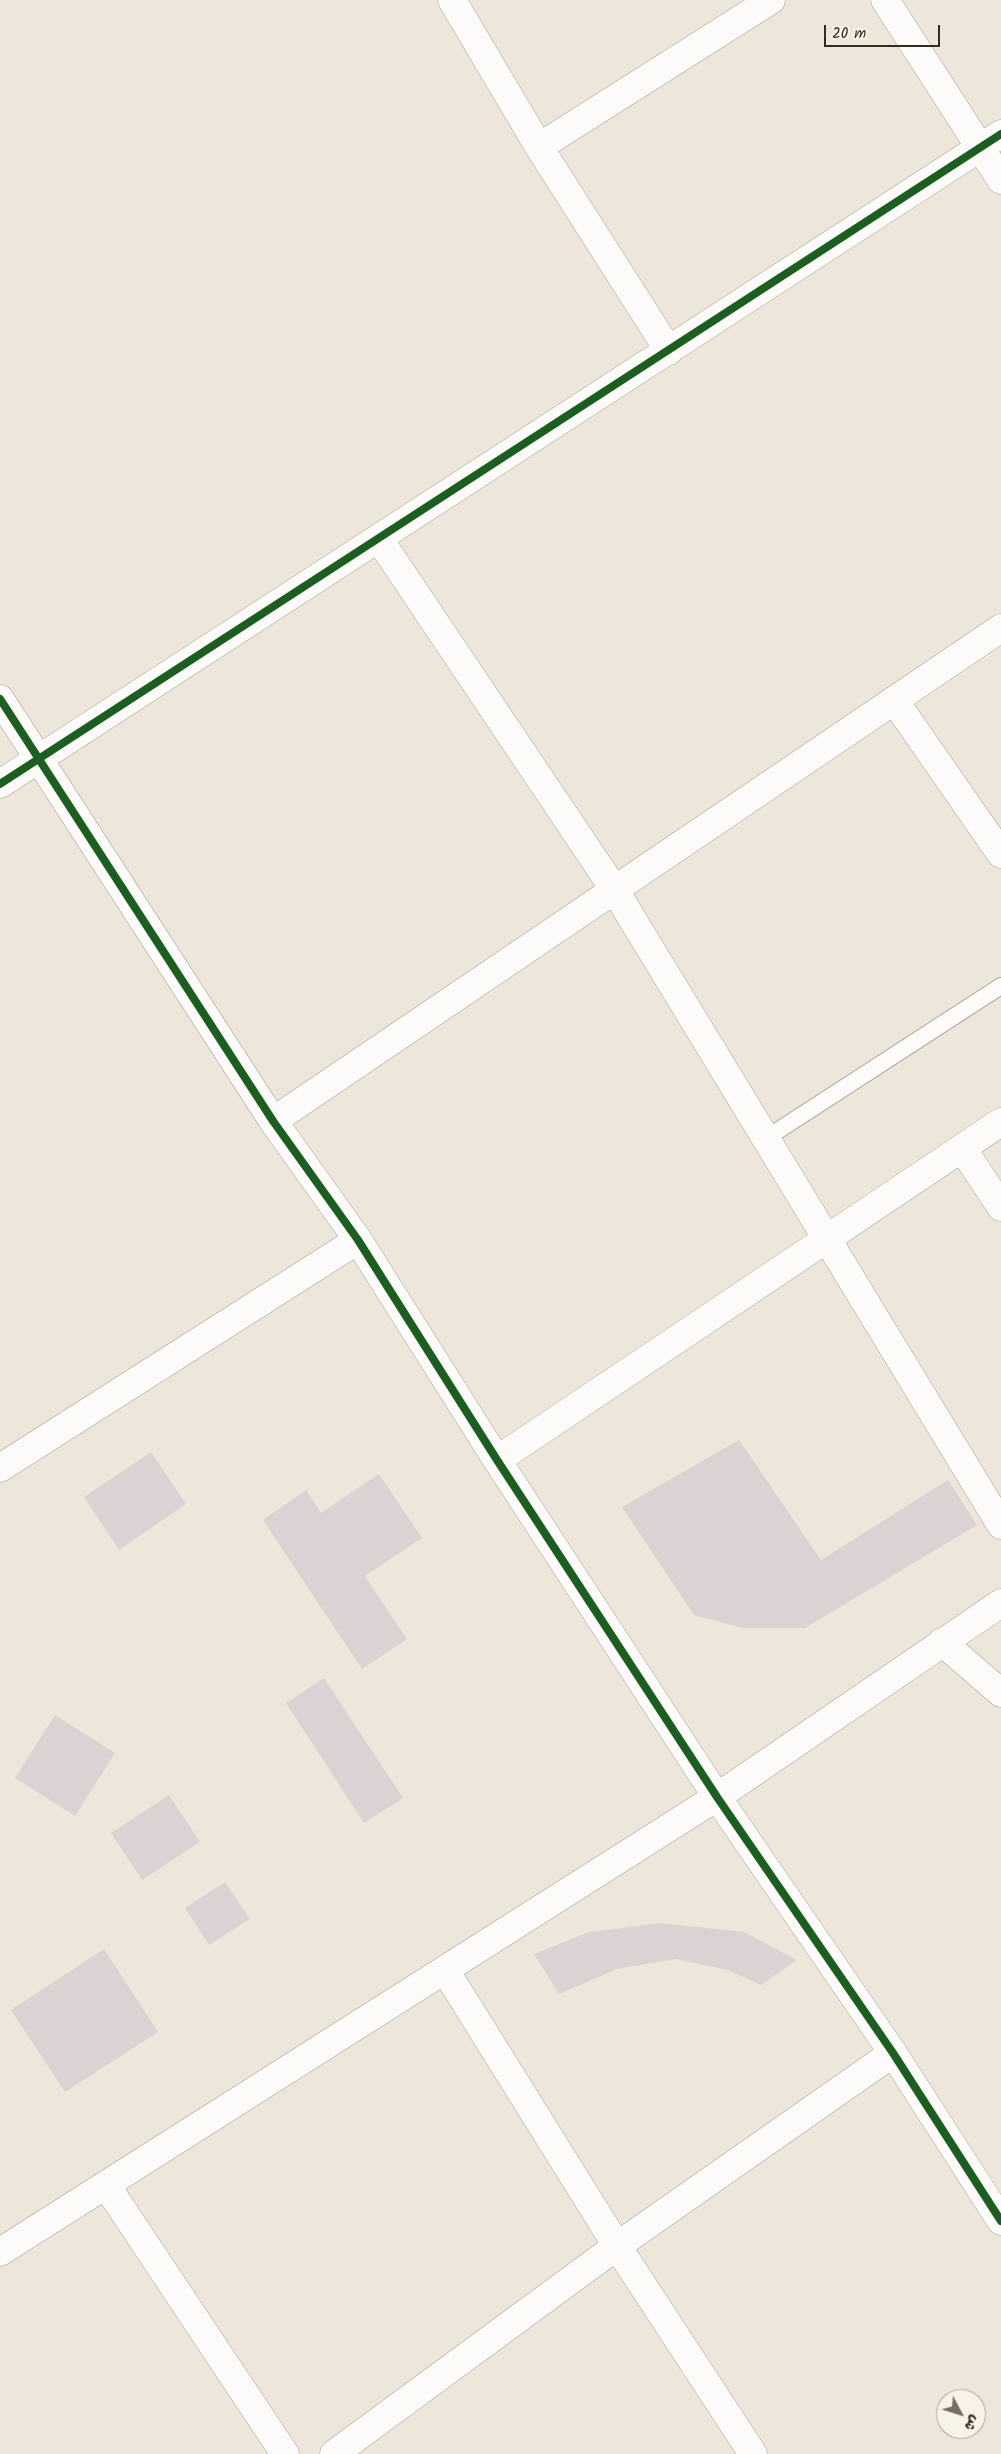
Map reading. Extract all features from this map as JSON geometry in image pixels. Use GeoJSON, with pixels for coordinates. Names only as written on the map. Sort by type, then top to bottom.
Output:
{"type":"FeatureCollection","features":[{"type":"Feature","properties":{"kind":"street"},"geometry":{"type":"LineString","coordinates":[[452,0],[539,147],[668,351]]}},
{"type":"Feature","properties":{"kind":"street"},"geometry":{"type":"LineString","coordinates":[[539,147],[771,0]]}},
{"type":"Feature","properties":{"kind":"street"},"geometry":{"type":"LineString","coordinates":[[885,0],[990,141],[1001,180]]}},
{"type":"Feature","properties":{"kind":"street"},"geometry":{"type":"LineString","coordinates":[[0,784],[990,141]]}},
{"type":"Feature","properties":{"kind":"street"},"geometry":{"type":"LineString","coordinates":[[379,538],[614,889],[1001,1525]]}},
{"type":"Feature","properties":{"kind":"street"},"geometry":{"type":"LineString","coordinates":[[273,1121],[1001,628]]}},
{"type":"Feature","properties":{"kind":"street"},"geometry":{"type":"LineString","coordinates":[[0,699],[40,758],[273,1121],[358,1240],[497,1460],[717,1797],[893,2053],[1001,2221]]}},
{"type":"Feature","properties":{"kind":"street"},"geometry":{"type":"LineString","coordinates":[[894,700],[1001,854]]}},
{"type":"Feature","properties":{"kind":"street"},"geometry":{"type":"LineString","coordinates":[[497,1460],[1001,1122]]}},
{"type":"Feature","properties":{"kind":"street"},"geometry":{"type":"LineString","coordinates":[[962,1148],[1001,1207]]}},
{"type":"Feature","properties":{"kind":"street"},"geometry":{"type":"LineString","coordinates":[[0,1468],[358,1240]]}},
{"type":"Feature","properties":{"kind":"street"},"geometry":{"type":"LineString","coordinates":[[0,2252],[717,1797],[1001,1603]]}},
{"type":"Feature","properties":{"kind":"street"},"geometry":{"type":"LineString","coordinates":[[942,1642],[1001,1693]]}},
{"type":"Feature","properties":{"kind":"street"},"geometry":{"type":"LineString","coordinates":[[445,1970],[617,2246],[753,2454]]}},
{"type":"Feature","properties":{"kind":"street"},"geometry":{"type":"LineString","coordinates":[[334,2454],[617,2246],[893,2053]]}},
{"type":"Feature","properties":{"kind":"street"},"geometry":{"type":"LineString","coordinates":[[106,2186],[285,2454]]}},
{"type":"Feature","properties":{"kind":"lane"},"geometry":{"type":"LineString","coordinates":[[766,1139],[1001,986]]}},
{"type":"Feature","properties":{"kind":"building"},"geometry":{"type":"Polygon","coordinates":[[[739,1440],[821,1560],[948,1480],[977,1525],[805,1628],[743,1628],[694,1615],[622,1507],[739,1440]]]}},
{"type":"Feature","properties":{"kind":"building"},"geometry":{"type":"Polygon","coordinates":[[[151,1452],[186,1504],[119,1550],[84,1497],[151,1452]]]}},
{"type":"Feature","properties":{"kind":"building"},"geometry":{"type":"Polygon","coordinates":[[[379,1474],[422,1538],[365,1576],[407,1639],[362,1669],[263,1520],[306,1490],[321,1513],[379,1474]]]}},
{"type":"Feature","properties":{"kind":"building"},"geometry":{"type":"Polygon","coordinates":[[[324,1678],[403,1798],[364,1823],[286,1703],[324,1678]]]}},
{"type":"Feature","properties":{"kind":"building"},"geometry":{"type":"Polygon","coordinates":[[[55,1715],[115,1753],[75,1816],[15,1778],[55,1715]]]}},
{"type":"Feature","properties":{"kind":"building"},"geometry":{"type":"Polygon","coordinates":[[[169,1795],[200,1842],[142,1880],[111,1833],[169,1795]]]}},
{"type":"Feature","properties":{"kind":"building"},"geometry":{"type":"Polygon","coordinates":[[[225,1882],[250,1919],[209,1945],[185,1908],[225,1882]]]}},
{"type":"Feature","properties":{"kind":"building"},"geometry":{"type":"Polygon","coordinates":[[[661,1923],[744,1932],[797,1960],[761,1985],[728,1970],[675,1959],[617,1969],[559,1994],[534,1954],[589,1932],[661,1923]]]}},
{"type":"Feature","properties":{"kind":"building"},"geometry":{"type":"Polygon","coordinates":[[[104,1949],[158,2032],[65,2092],[11,2010],[104,1949]]]}},
{"type":"Feature","properties":{"kind":"cycle path"},"geometry":{"type":"LineString","coordinates":[[0,784],[1001,134]]}},
{"type":"Feature","properties":{"kind":"cycle path"},"geometry":{"type":"LineString","coordinates":[[0,699],[273,1121],[358,1240],[497,1460],[717,1797],[893,2053],[1001,2221]]}}]}
